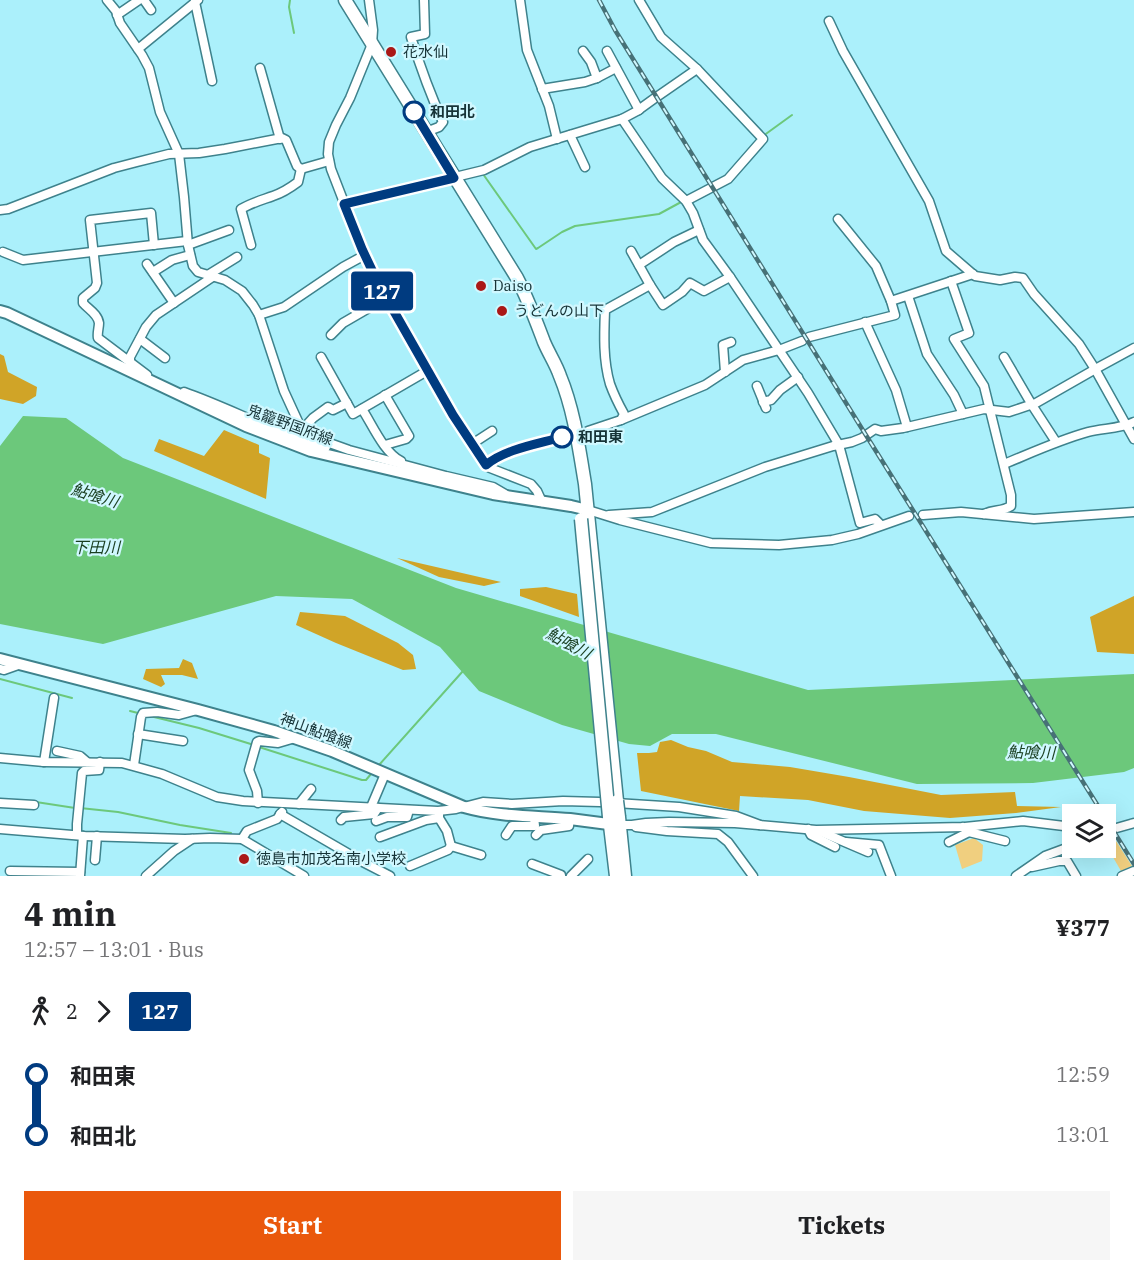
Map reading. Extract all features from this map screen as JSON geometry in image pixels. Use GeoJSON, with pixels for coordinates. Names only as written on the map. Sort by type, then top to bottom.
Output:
{"type":"FeatureCollection","features":[{"type":"Feature","properties":{"kind":"highway"},"geometry":{"type":"LineString","coordinates":[[345,0],[517,278],[531,306],[545,344],[572,448],[585,514],[625,876]]}},
{"type":"Feature","properties":{"kind":"highway"},"geometry":{"type":"LineString","coordinates":[[616,876],[618,822]]}},
{"type":"Feature","properties":{"kind":"main road","name":"鬼籠野国府線"},"geometry":{"type":"LineString","coordinates":[[0,311],[246,426],[311,451],[513,498],[542,502],[585,514]]}},
{"type":"Feature","properties":{"kind":"main road","name":"神山鮎喰線"},"geometry":{"type":"LineString","coordinates":[[0,659],[198,710],[295,738],[464,807],[500,815],[618,822]]}},
{"type":"Feature","properties":{"kind":"street"},"geometry":{"type":"LineString","coordinates":[[107,0],[116,11],[120,23],[149,68],[160,112],[179,154],[187,243],[193,266],[198,272],[225,279],[242,291],[253,305],[259,315],[284,392],[303,429],[321,440],[349,450],[493,487],[513,498]]}},
{"type":"Feature","properties":{"kind":"street"},"geometry":{"type":"LineString","coordinates":[[117,15],[139,0]]}},
{"type":"Feature","properties":{"kind":"street"},"geometry":{"type":"LineString","coordinates":[[144,0],[151,10]]}},
{"type":"Feature","properties":{"kind":"street"},"geometry":{"type":"LineString","coordinates":[[369,0],[373,30],[372,44],[350,98],[332,133],[328,149],[329,161],[364,255],[453,415],[486,465],[495,471],[531,484],[542,502]]}},
{"type":"Feature","properties":{"kind":"street"},"geometry":{"type":"LineString","coordinates":[[424,0],[425,34],[411,37],[419,65],[443,122],[439,127],[426,132]]}},
{"type":"Feature","properties":{"kind":"street"},"geometry":{"type":"LineString","coordinates":[[520,0],[527,50],[549,106],[557,139]]}},
{"type":"Feature","properties":{"kind":"street"},"geometry":{"type":"LineString","coordinates":[[639,0],[661,37],[697,69],[763,139],[728,179],[685,200]]}},
{"type":"Feature","properties":{"kind":"street"},"geometry":{"type":"LineString","coordinates":[[138,49],[197,1]]}},
{"type":"Feature","properties":{"kind":"street"},"geometry":{"type":"LineString","coordinates":[[197,1],[206,72],[212,81]]}},
{"type":"Feature","properties":{"kind":"street"},"geometry":{"type":"LineString","coordinates":[[829,21],[843,51],[929,201],[946,251],[975,276],[1000,280],[1023,278],[1034,294],[1079,344],[1130,424],[1134,439]]}},
{"type":"Feature","properties":{"kind":"street"},"geometry":{"type":"LineString","coordinates":[[583,51],[591,62],[597,78]]}},
{"type":"Feature","properties":{"kind":"street"},"geometry":{"type":"LineString","coordinates":[[607,51],[639,110]]}},
{"type":"Feature","properties":{"kind":"street"},"geometry":{"type":"LineString","coordinates":[[260,68],[280,139]]}},
{"type":"Feature","properties":{"kind":"street"},"geometry":{"type":"LineString","coordinates":[[542,89],[585,82],[616,69]]}},
{"type":"Feature","properties":{"kind":"street"},"geometry":{"type":"LineString","coordinates":[[344,204],[483,171],[530,147],[622,119],[639,110],[697,69]]}},
{"type":"Feature","properties":{"kind":"street"},"geometry":{"type":"LineString","coordinates":[[622,119],[662,178],[685,200],[693,213],[703,240],[798,377],[839,445],[860,523],[875,519],[881,525]]}},
{"type":"Feature","properties":{"kind":"street"},"geometry":{"type":"LineString","coordinates":[[570,135],[585,167]]}},
{"type":"Feature","properties":{"kind":"street"},"geometry":{"type":"LineString","coordinates":[[0,210],[8,209],[114,168],[169,154],[225,149],[280,139],[286,140],[297,166],[301,169]]}},
{"type":"Feature","properties":{"kind":"street"},"geometry":{"type":"LineString","coordinates":[[301,169],[329,161]]}},
{"type":"Feature","properties":{"kind":"street"},"geometry":{"type":"LineString","coordinates":[[251,245],[242,209],[291,188],[298,182],[301,169]]}},
{"type":"Feature","properties":{"kind":"street"},"geometry":{"type":"LineString","coordinates":[[153,245],[151,213],[90,220],[97,283],[96,288],[84,298],[83,303],[99,322],[98,338],[157,381],[159,385],[208,400],[278,431],[318,445],[343,451],[349,450]]}},
{"type":"Feature","properties":{"kind":"street"},"geometry":{"type":"LineString","coordinates":[[588,431],[621,420],[705,385],[743,360],[779,350],[805,339],[895,315],[876,266],[838,219]]}},
{"type":"Feature","properties":{"kind":"street"},"geometry":{"type":"LineString","coordinates":[[3,252],[23,260],[187,243],[229,230]]}},
{"type":"Feature","properties":{"kind":"street"},"geometry":{"type":"LineString","coordinates":[[639,265],[674,242],[699,230]]}},
{"type":"Feature","properties":{"kind":"street"},"geometry":{"type":"LineString","coordinates":[[632,251],[663,305],[682,292],[690,283],[704,291],[730,277]]}},
{"type":"Feature","properties":{"kind":"street"},"geometry":{"type":"LineString","coordinates":[[153,272],[172,260],[190,255]]}},
{"type":"Feature","properties":{"kind":"street"},"geometry":{"type":"LineString","coordinates":[[259,315],[284,307],[364,255]]}},
{"type":"Feature","properties":{"kind":"street"},"geometry":{"type":"LineString","coordinates":[[130,363],[130,357],[146,327],[156,315],[237,257]]}},
{"type":"Feature","properties":{"kind":"street"},"geometry":{"type":"LineString","coordinates":[[147,264],[174,303]]}},
{"type":"Feature","properties":{"kind":"street"},"geometry":{"type":"LineString","coordinates":[[891,301],[973,274]]}},
{"type":"Feature","properties":{"kind":"street"},"geometry":{"type":"LineString","coordinates":[[951,281],[969,333],[954,339],[984,386],[1011,495],[1011,507],[1003,511],[984,514]]}},
{"type":"Feature","properties":{"kind":"street"},"geometry":{"type":"LineString","coordinates":[[621,420],[624,414],[611,385],[605,361],[605,310],[650,285]]}},
{"type":"Feature","properties":{"kind":"street"},"geometry":{"type":"LineString","coordinates":[[908,296],[927,354],[954,395],[963,414]]}},
{"type":"Feature","properties":{"kind":"street"},"geometry":{"type":"LineString","coordinates":[[331,335],[343,323],[386,298]]}},
{"type":"Feature","properties":{"kind":"street"},"geometry":{"type":"LineString","coordinates":[[866,322],[896,390],[907,427]]}},
{"type":"Feature","properties":{"kind":"street"},"geometry":{"type":"LineString","coordinates":[[140,339],[165,358]]}},
{"type":"Feature","properties":{"kind":"street"},"geometry":{"type":"LineString","coordinates":[[725,372],[723,345],[731,342]]}},
{"type":"Feature","properties":{"kind":"street"},"geometry":{"type":"LineString","coordinates":[[585,514],[652,512],[765,467],[862,438],[876,429],[881,431],[907,427],[984,409],[1009,412],[1032,405],[1134,348]]}},
{"type":"Feature","properties":{"kind":"street"},"geometry":{"type":"LineString","coordinates":[[321,357],[353,414],[428,371]]}},
{"type":"Feature","properties":{"kind":"street"},"geometry":{"type":"LineString","coordinates":[[1004,357],[1056,442]]}},
{"type":"Feature","properties":{"kind":"street"},"geometry":{"type":"LineString","coordinates":[[757,386],[765,405],[798,377]]}},
{"type":"Feature","properties":{"kind":"street"},"geometry":{"type":"LineString","coordinates":[[385,396],[409,436],[406,440],[385,445]]}},
{"type":"Feature","properties":{"kind":"street"},"geometry":{"type":"LineString","coordinates":[[303,429],[328,407],[333,410],[347,403]]}},
{"type":"Feature","properties":{"kind":"street"},"geometry":{"type":"LineString","coordinates":[[312,405],[318,414]]}},
{"type":"Feature","properties":{"kind":"street"},"geometry":{"type":"LineString","coordinates":[[362,409],[395,459],[409,466]]}},
{"type":"Feature","properties":{"kind":"street"},"geometry":{"type":"LineString","coordinates":[[1004,464],[1056,442],[1130,424]]}},
{"type":"Feature","properties":{"kind":"street"},"geometry":{"type":"LineString","coordinates":[[472,444],[492,431]]}},
{"type":"Feature","properties":{"kind":"street"},"geometry":{"type":"LineString","coordinates":[[486,465],[507,453],[562,437]]}},
{"type":"Feature","properties":{"kind":"street"},"geometry":{"type":"LineString","coordinates":[[369,453],[383,456],[391,462]]}},
{"type":"Feature","properties":{"kind":"street"},"geometry":{"type":"LineString","coordinates":[[923,515],[961,512],[1034,519],[1131,512]]}},
{"type":"Feature","properties":{"kind":"street"},"geometry":{"type":"LineString","coordinates":[[609,515],[620,520],[711,543],[779,545],[832,540],[858,534],[909,516]]}},
{"type":"Feature","properties":{"kind":"street"},"geometry":{"type":"LineString","coordinates":[[0,669],[4,670],[21,664]]}},
{"type":"Feature","properties":{"kind":"street"},"geometry":{"type":"LineString","coordinates":[[44,762],[54,698]]}},
{"type":"Feature","properties":{"kind":"street"},"geometry":{"type":"LineString","coordinates":[[134,765],[142,715],[157,712],[179,715],[198,710]]}},
{"type":"Feature","properties":{"kind":"street"},"geometry":{"type":"LineString","coordinates":[[138,734],[183,741]]}},
{"type":"Feature","properties":{"kind":"street"},"geometry":{"type":"LineString","coordinates":[[258,802],[257,791],[249,770],[256,745],[259,741],[278,743],[295,738]]}},
{"type":"Feature","properties":{"kind":"street"},"geometry":{"type":"LineString","coordinates":[[57,751],[80,756],[87,762]]}},
{"type":"Feature","properties":{"kind":"street"},"geometry":{"type":"LineString","coordinates":[[0,758],[134,765],[230,800],[409,810],[439,814]]}},
{"type":"Feature","properties":{"kind":"street"},"geometry":{"type":"LineString","coordinates":[[10,871],[80,874],[78,807],[82,773],[99,770],[100,762]]}},
{"type":"Feature","properties":{"kind":"street"},"geometry":{"type":"LineString","coordinates":[[341,820],[344,817],[374,814],[385,774]]}},
{"type":"Feature","properties":{"kind":"street"},"geometry":{"type":"LineString","coordinates":[[299,804],[311,789]]}},
{"type":"Feature","properties":{"kind":"street"},"geometry":{"type":"LineString","coordinates":[[380,837],[417,827],[446,811],[483,802],[512,804],[563,801],[663,806],[736,816],[760,825]]}},
{"type":"Feature","properties":{"kind":"street"},"geometry":{"type":"LineString","coordinates":[[0,803],[34,805]]}},
{"type":"Feature","properties":{"kind":"street"},"geometry":{"type":"LineString","coordinates":[[242,839],[247,831],[277,819],[286,804]]}},
{"type":"Feature","properties":{"kind":"street"},"geometry":{"type":"LineString","coordinates":[[376,821],[387,817],[407,817],[409,810]]}},
{"type":"Feature","properties":{"kind":"street"},"geometry":{"type":"LineString","coordinates":[[280,814],[390,876]]}},
{"type":"Feature","properties":{"kind":"street"},"geometry":{"type":"LineString","coordinates":[[439,814],[451,846]]}},
{"type":"Feature","properties":{"kind":"street"},"geometry":{"type":"LineString","coordinates":[[506,835],[512,826],[535,826],[534,817]]}},
{"type":"Feature","properties":{"kind":"street"},"geometry":{"type":"LineString","coordinates":[[536,835],[541,830],[569,826],[570,819]]}},
{"type":"Feature","properties":{"kind":"street"},"geometry":{"type":"LineString","coordinates":[[618,822],[760,825],[812,829],[966,829],[1023,821],[1062,826]]}},
{"type":"Feature","properties":{"kind":"street"},"geometry":{"type":"LineString","coordinates":[[618,822],[667,831],[718,834],[728,842],[753,876]]}},
{"type":"Feature","properties":{"kind":"street"},"geometry":{"type":"LineString","coordinates":[[1116,828],[1134,823]]}},
{"type":"Feature","properties":{"kind":"street"},"geometry":{"type":"LineString","coordinates":[[0,829],[80,836],[242,839],[304,876]]}},
{"type":"Feature","properties":{"kind":"street"},"geometry":{"type":"LineString","coordinates":[[812,829],[868,852]]}},
{"type":"Feature","properties":{"kind":"street"},"geometry":{"type":"LineString","coordinates":[[812,829],[811,835],[835,847]]}},
{"type":"Feature","properties":{"kind":"street"},"geometry":{"type":"LineString","coordinates":[[966,829],[1005,841]]}},
{"type":"Feature","properties":{"kind":"street"},"geometry":{"type":"LineString","coordinates":[[949,842],[966,829]]}},
{"type":"Feature","properties":{"kind":"street"},"geometry":{"type":"LineString","coordinates":[[95,860],[97,836]]}},
{"type":"Feature","properties":{"kind":"street"},"geometry":{"type":"LineString","coordinates":[[147,876],[174,850],[192,839]]}},
{"type":"Feature","properties":{"kind":"street"},"geometry":{"type":"LineString","coordinates":[[846,842],[879,845],[891,876]]}},
{"type":"Feature","properties":{"kind":"street"},"geometry":{"type":"LineString","coordinates":[[451,846],[481,855]]}},
{"type":"Feature","properties":{"kind":"street"},"geometry":{"type":"LineString","coordinates":[[410,866],[448,850],[451,846]]}},
{"type":"Feature","properties":{"kind":"street"},"geometry":{"type":"LineString","coordinates":[[1016,876],[1045,856],[1062,850]]}},
{"type":"Feature","properties":{"kind":"street"},"geometry":{"type":"LineString","coordinates":[[571,876],[588,860]]}},
{"type":"Feature","properties":{"kind":"street"},"geometry":{"type":"LineString","coordinates":[[1028,867],[1067,861],[1076,876]]}},
{"type":"Feature","properties":{"kind":"street"},"geometry":{"type":"LineString","coordinates":[[532,864],[561,876]]}},
{"type":"Feature","properties":{"kind":"street"},"geometry":{"type":"LineString","coordinates":[[1122,876],[1134,871]]}},
{"type":"Feature","properties":{"kind":"shaded area"},"geometry":{"type":"Polygon","coordinates":[[[0,354],[4,356],[8,372],[37,387],[36,396],[23,404],[0,399],[0,354]]]}},
{"type":"Feature","properties":{"kind":"shaded area"},"geometry":{"type":"Polygon","coordinates":[[[224,430],[259,445],[259,453],[270,458],[266,499],[154,451],[159,439],[204,456],[224,430]]]}},
{"type":"Feature","properties":{"kind":"shaded area"},"geometry":{"type":"Polygon","coordinates":[[[397,558],[501,582],[484,586],[439,577],[397,558]]]}},
{"type":"Feature","properties":{"kind":"shaded area"},"geometry":{"type":"Polygon","coordinates":[[[546,587],[577,594],[579,617],[520,596],[520,589],[546,587]]]}},
{"type":"Feature","properties":{"kind":"shaded area"},"geometry":{"type":"Polygon","coordinates":[[[1134,596],[1134,654],[1097,652],[1090,617],[1134,596]]]}},
{"type":"Feature","properties":{"kind":"shaded area"},"geometry":{"type":"Polygon","coordinates":[[[300,612],[345,616],[398,643],[413,655],[416,669],[403,670],[296,625],[300,612]]]}},
{"type":"Feature","properties":{"kind":"shaded area"},"geometry":{"type":"Polygon","coordinates":[[[183,659],[192,663],[198,679],[182,675],[161,675],[165,684],[161,687],[143,679],[146,669],[179,668],[183,659]]]}},
{"type":"Feature","properties":{"kind":"shaded area"},"geometry":{"type":"Polygon","coordinates":[[[671,740],[732,762],[790,767],[941,795],[1015,792],[1017,806],[1061,807],[950,818],[864,811],[808,800],[740,796],[739,811],[641,791],[637,753],[657,752],[660,742],[671,740]]]}},
{"type":"Feature","properties":{"kind":"shaded area"},"geometry":{"type":"Polygon","coordinates":[[[974,838],[983,845],[982,861],[962,869],[955,845],[974,838]]]}},
{"type":"Feature","properties":{"kind":"shaded area"},"geometry":{"type":"Polygon","coordinates":[[[1116,841],[1132,866],[1121,871],[1114,858],[1116,858],[1116,841]]]}},
{"type":"Feature","properties":{"kind":"water","name":"下田川"},"geometry":{"type":"Polygon","coordinates":[[[23,416],[66,418],[123,458],[456,588],[808,690],[1134,674],[1134,768],[1124,772],[1033,783],[917,784],[716,734],[672,734],[650,746],[629,744],[562,725],[479,691],[440,647],[352,599],[276,596],[103,644],[0,624],[0,446],[23,416]]]}},
{"type":"Feature","properties":{"kind":"waterway"},"geometry":{"type":"LineString","coordinates":[[290,0],[289,7],[294,33]]}},
{"type":"Feature","properties":{"kind":"waterway"},"geometry":{"type":"LineString","coordinates":[[763,136],[792,115]]}},
{"type":"Feature","properties":{"kind":"waterway"},"geometry":{"type":"LineString","coordinates":[[483,174],[536,249],[575,226],[659,214],[683,201]]}},
{"type":"Feature","properties":{"kind":"waterway"},"geometry":{"type":"LineString","coordinates":[[379,765],[463,671]]}},
{"type":"Feature","properties":{"kind":"waterway"},"geometry":{"type":"LineString","coordinates":[[0,679],[72,698]]}},
{"type":"Feature","properties":{"kind":"waterway"},"geometry":{"type":"LineString","coordinates":[[130,711],[138,713]]}},
{"type":"Feature","properties":{"kind":"waterway"},"geometry":{"type":"LineString","coordinates":[[150,716],[254,745]]}},
{"type":"Feature","properties":{"kind":"waterway"},"geometry":{"type":"LineString","coordinates":[[259,747],[362,780],[366,780],[371,774]]}},
{"type":"Feature","properties":{"kind":"waterway"},"geometry":{"type":"LineString","coordinates":[[36,802],[75,808]]}},
{"type":"Feature","properties":{"kind":"waterway"},"geometry":{"type":"LineString","coordinates":[[80,808],[118,812],[231,833]]}},
{"type":"Feature","properties":{"kind":"railway"},"geometry":{"type":"LineString","coordinates":[[599,0],[615,30],[1097,804]]}},
{"type":"Feature","properties":{"kind":"railway"},"geometry":{"type":"LineString","coordinates":[[1116,835],[1134,864]]}},
{"type":"Feature","properties":{"kind":"bus line","name":"127"},"geometry":{"type":"LineString","coordinates":[[414,112],[454,178],[344,204],[362,249],[379,285],[453,415],[486,465],[507,453],[562,437]]}},
{"type":"Feature","properties":{"kind":"place","name":"花水仙"},"geometry":{"type":"Point","coordinates":[391,52]}},
{"type":"Feature","properties":{"kind":"place","name":"和田北"},"geometry":{"type":"Point","coordinates":[414,112]}},
{"type":"Feature","properties":{"kind":"place","name":"Daiso"},"geometry":{"type":"Point","coordinates":[481,286]}},
{"type":"Feature","properties":{"kind":"place","name":"うどんの山下"},"geometry":{"type":"Point","coordinates":[502,311]}},
{"type":"Feature","properties":{"kind":"place","name":"和田東"},"geometry":{"type":"Point","coordinates":[562,437]}},
{"type":"Feature","properties":{"kind":"place","name":"徳島市加茂名南小学校"},"geometry":{"type":"Point","coordinates":[244,859]}},
{"type":"Feature","properties":{"kind":"water label","name":"鮎喰川"},"geometry":{"type":"Point","coordinates":[95,495]}},
{"type":"Feature","properties":{"kind":"water label","name":"鮎喰川"},"geometry":{"type":"Point","coordinates":[569,643]}},
{"type":"Feature","properties":{"kind":"water label","name":"鮎喰川"},"geometry":{"type":"Point","coordinates":[1031,752]}}]}
